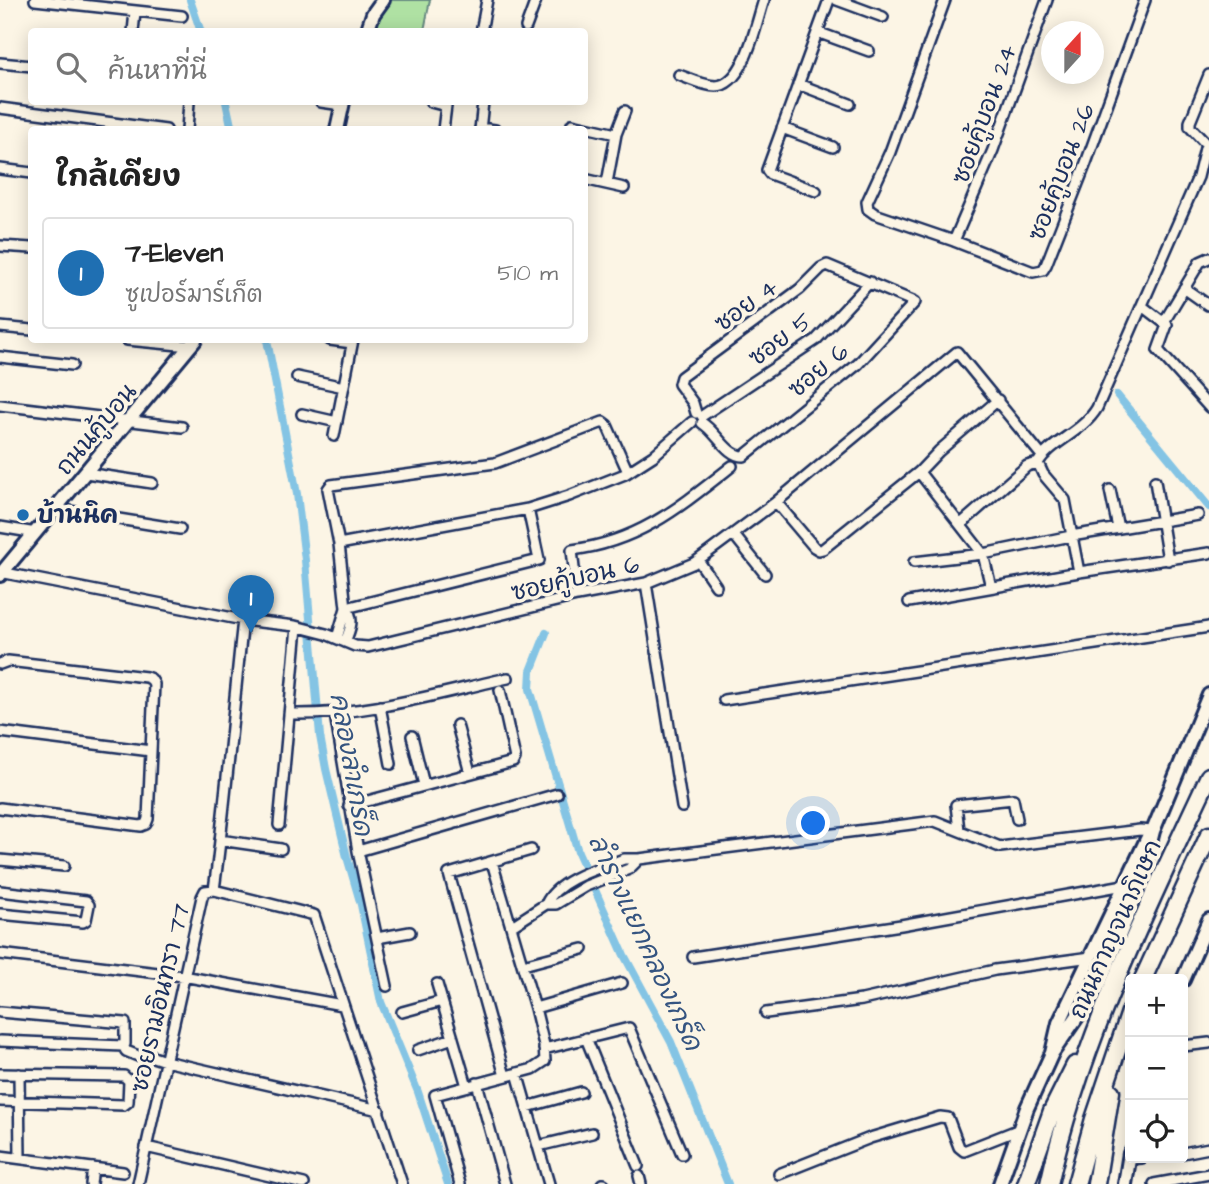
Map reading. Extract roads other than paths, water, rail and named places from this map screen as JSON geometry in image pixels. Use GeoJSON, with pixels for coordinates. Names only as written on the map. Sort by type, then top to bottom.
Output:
{"type":"FeatureCollection","features":[{"type":"Feature","properties":{"kind":"highway","name":"ถนนกาญจนาภิเษก"},"geometry":{"type":"LineString","coordinates":[[1049,1184],[1068,1110],[1094,1032],[1132,939],[1209,776]]}},
{"type":"Feature","properties":{"kind":"highway","name":"ถนนกาญจนาภิเษก"},"geometry":{"type":"LineString","coordinates":[[1145,974],[1209,835]]}},
{"type":"Feature","properties":{"kind":"highway","name":"ถนนกาญจนาภิเษก"},"geometry":{"type":"LineString","coordinates":[[1076,1184],[1125,1026]]}},
{"type":"Feature","properties":{"kind":"highway"},"geometry":{"type":"LineString","coordinates":[[1026,1184],[1052,1111],[1094,1032]]}},
{"type":"Feature","properties":{"kind":"highway"},"geometry":{"type":"LineString","coordinates":[[1096,1184],[1111,1092],[1109,1072]]}},
{"type":"Feature","properties":{"kind":"main road"},"geometry":{"type":"LineString","coordinates":[[368,28],[373,14],[383,0]]}},
{"type":"Feature","properties":{"kind":"main road"},"geometry":{"type":"LineString","coordinates":[[338,126],[343,105]]}},
{"type":"Feature","properties":{"kind":"main road","name":"ถนนคู้บอน"},"geometry":{"type":"LineString","coordinates":[[1,573],[193,343]]}},
{"type":"Feature","properties":{"kind":"main road"},"geometry":{"type":"LineString","coordinates":[[1052,1053],[1099,985],[1138,890],[1153,831],[1209,695]]}},
{"type":"Feature","properties":{"kind":"main road"},"geometry":{"type":"LineString","coordinates":[[1000,1184],[1052,1053],[1059,1023],[1145,840],[1153,831]]}},
{"type":"Feature","properties":{"kind":"main road"},"geometry":{"type":"LineString","coordinates":[[1186,974],[1209,920]]}},
{"type":"Feature","properties":{"kind":"main road"},"geometry":{"type":"LineString","coordinates":[[1081,975],[1082,990],[1089,993],[1099,985]]}},
{"type":"Feature","properties":{"kind":"main road"},"geometry":{"type":"LineString","coordinates":[[1125,1184],[1132,1163]]}},
{"type":"Feature","properties":{"kind":"street"},"geometry":{"type":"LineString","coordinates":[[35,0],[182,16]]}},
{"type":"Feature","properties":{"kind":"street"},"geometry":{"type":"LineString","coordinates":[[482,28],[487,0]]}},
{"type":"Feature","properties":{"kind":"street"},"geometry":{"type":"LineString","coordinates":[[526,27],[536,0]]}},
{"type":"Feature","properties":{"kind":"street"},"geometry":{"type":"LineString","coordinates":[[679,75],[714,86],[729,83],[741,70],[764,0]]}},
{"type":"Feature","properties":{"kind":"street"},"geometry":{"type":"LineString","coordinates":[[816,191],[770,174],[767,170],[829,0]]}},
{"type":"Feature","properties":{"kind":"street"},"geometry":{"type":"LineString","coordinates":[[837,0],[883,18]]}},
{"type":"Feature","properties":{"kind":"street"},"geometry":{"type":"LineString","coordinates":[[945,0],[890,152],[867,202],[868,209],[875,214],[954,241]]}},
{"type":"Feature","properties":{"kind":"street","name":"ซอยคู้บอน 24"},"geometry":{"type":"LineString","coordinates":[[954,241],[989,160],[1046,0]]}},
{"type":"Feature","properties":{"kind":"street","name":"ซอยคู้บอน 26"},"geometry":{"type":"LineString","coordinates":[[954,241],[1033,272],[1043,270],[1086,163],[1145,0]]}},
{"type":"Feature","properties":{"kind":"street"},"geometry":{"type":"LineString","coordinates":[[133,28],[135,12]]}},
{"type":"Feature","properties":{"kind":"street"},"geometry":{"type":"LineString","coordinates":[[817,32],[869,51]]}},
{"type":"Feature","properties":{"kind":"street"},"geometry":{"type":"LineString","coordinates":[[0,63],[28,66]]}},
{"type":"Feature","properties":{"kind":"street"},"geometry":{"type":"LineString","coordinates":[[961,524],[1027,466],[1089,421],[1104,393],[1198,177],[1206,144],[1190,127],[1190,122],[1209,75]]}},
{"type":"Feature","properties":{"kind":"street"},"geometry":{"type":"LineString","coordinates":[[798,84],[850,104]]}},
{"type":"Feature","properties":{"kind":"street"},"geometry":{"type":"LineString","coordinates":[[187,126],[189,105]]}},
{"type":"Feature","properties":{"kind":"street"},"geometry":{"type":"LineString","coordinates":[[442,105],[446,106],[444,126]]}},
{"type":"Feature","properties":{"kind":"street"},"geometry":{"type":"LineString","coordinates":[[480,126],[483,105]]}},
{"type":"Feature","properties":{"kind":"street"},"geometry":{"type":"LineString","coordinates":[[0,108],[136,126]]}},
{"type":"Feature","properties":{"kind":"street"},"geometry":{"type":"LineString","coordinates":[[607,183],[616,134],[625,111]]}},
{"type":"Feature","properties":{"kind":"street"},"geometry":{"type":"LineString","coordinates":[[572,124],[581,126]]}},
{"type":"Feature","properties":{"kind":"street"},"geometry":{"type":"LineString","coordinates":[[588,128],[616,134]]}},
{"type":"Feature","properties":{"kind":"street"},"geometry":{"type":"LineString","coordinates":[[782,128],[834,147]]}},
{"type":"Feature","properties":{"kind":"street"},"geometry":{"type":"LineString","coordinates":[[0,169],[28,172]]}},
{"type":"Feature","properties":{"kind":"street"},"geometry":{"type":"LineString","coordinates":[[588,180],[624,188]]}},
{"type":"Feature","properties":{"kind":"street"},"geometry":{"type":"LineString","coordinates":[[0,246],[28,248]]}},
{"type":"Feature","properties":{"kind":"street"},"geometry":{"type":"LineString","coordinates":[[1164,322],[1199,262],[1209,258]]}},
{"type":"Feature","properties":{"kind":"street","name":"ซอย 4"},"geometry":{"type":"LineString","coordinates":[[698,418],[693,404],[679,384],[681,377],[800,289],[821,268],[827,265],[870,282]]}},
{"type":"Feature","properties":{"kind":"street","name":"ซอย 5"},"geometry":{"type":"LineString","coordinates":[[339,544],[528,509],[598,486],[628,472],[653,456],[698,418],[816,340],[870,282]]}},
{"type":"Feature","properties":{"kind":"street","name":"ซอย 6"},"geometry":{"type":"LineString","coordinates":[[698,418],[711,428],[737,457],[744,456],[858,364],[915,304],[914,301],[870,282]]}},
{"type":"Feature","properties":{"kind":"street"},"geometry":{"type":"LineString","coordinates":[[1184,288],[1208,304]]}},
{"type":"Feature","properties":{"kind":"street"},"geometry":{"type":"LineString","coordinates":[[1142,306],[1167,325],[1158,350],[1209,407]]}},
{"type":"Feature","properties":{"kind":"street"},"geometry":{"type":"LineString","coordinates":[[0,327],[28,330]]}},
{"type":"Feature","properties":{"kind":"street"},"geometry":{"type":"LineString","coordinates":[[334,436],[352,343]]}},
{"type":"Feature","properties":{"kind":"street","name":"ซอยคู้บอน 6"},"geometry":{"type":"LineString","coordinates":[[1,573],[243,620],[302,628],[368,647],[577,596],[646,583],[698,560],[734,535],[954,353],[959,353],[998,400],[1040,459],[1043,474],[1065,500],[1079,572]]}},
{"type":"Feature","properties":{"kind":"street"},"geometry":{"type":"LineString","coordinates":[[0,357],[72,365]]}},
{"type":"Feature","properties":{"kind":"street"},"geometry":{"type":"LineString","coordinates":[[297,377],[344,387]]}},
{"type":"Feature","properties":{"kind":"street"},"geometry":{"type":"LineString","coordinates":[[776,502],[819,550],[823,549],[919,472],[946,444],[998,400]]}},
{"type":"Feature","properties":{"kind":"street"},"geometry":{"type":"LineString","coordinates":[[0,405],[182,427]]}},
{"type":"Feature","properties":{"kind":"street"},"geometry":{"type":"LineString","coordinates":[[302,414],[337,422]]}},
{"type":"Feature","properties":{"kind":"street"},"geometry":{"type":"LineString","coordinates":[[341,640],[346,608],[339,544],[328,489],[331,485],[495,463],[603,422],[607,425],[628,472]]}},
{"type":"Feature","properties":{"kind":"street"},"geometry":{"type":"LineString","coordinates":[[577,596],[572,550],[606,545],[655,523],[732,466]]}},
{"type":"Feature","properties":{"kind":"street"},"geometry":{"type":"LineString","coordinates":[[919,472],[983,554],[990,587]]}},
{"type":"Feature","properties":{"kind":"street"},"geometry":{"type":"LineString","coordinates":[[86,473],[152,483]]}},
{"type":"Feature","properties":{"kind":"street"},"geometry":{"type":"LineString","coordinates":[[1156,481],[1168,561]]}},
{"type":"Feature","properties":{"kind":"street"},"geometry":{"type":"LineString","coordinates":[[1110,490],[1118,528]]}},
{"type":"Feature","properties":{"kind":"street"},"geometry":{"type":"LineString","coordinates":[[57,509],[180,529]]}},
{"type":"Feature","properties":{"kind":"street"},"geometry":{"type":"LineString","coordinates":[[346,608],[539,560],[528,509]]}},
{"type":"Feature","properties":{"kind":"street"},"geometry":{"type":"LineString","coordinates":[[914,562],[983,554],[1198,515]]}},
{"type":"Feature","properties":{"kind":"street"},"geometry":{"type":"LineString","coordinates":[[0,527],[36,533]]}},
{"type":"Feature","properties":{"kind":"street"},"geometry":{"type":"LineString","coordinates":[[734,535],[765,574]]}},
{"type":"Feature","properties":{"kind":"street"},"geometry":{"type":"LineString","coordinates":[[909,602],[1079,572],[1209,554]]}},
{"type":"Feature","properties":{"kind":"street"},"geometry":{"type":"LineString","coordinates":[[698,560],[716,586]]}},
{"type":"Feature","properties":{"kind":"street"},"geometry":{"type":"LineString","coordinates":[[646,583],[682,807]]}},
{"type":"Feature","properties":{"kind":"street","name":"ซอยรามอินทรา 77"},"geometry":{"type":"LineString","coordinates":[[138,1184],[202,897],[205,891],[214,890],[243,620]]}},
{"type":"Feature","properties":{"kind":"street"},"geometry":{"type":"LineString","coordinates":[[724,700],[1209,627]]}},
{"type":"Feature","properties":{"kind":"street"},"geometry":{"type":"LineString","coordinates":[[278,825],[289,714],[302,628]]}},
{"type":"Feature","properties":{"kind":"street"},"geometry":{"type":"LineString","coordinates":[[0,664],[8,661],[146,677],[154,684],[146,824],[0,808]]}},
{"type":"Feature","properties":{"kind":"street"},"geometry":{"type":"LineString","coordinates":[[289,714],[333,714],[508,678]]}},
{"type":"Feature","properties":{"kind":"street"},"geometry":{"type":"LineString","coordinates":[[349,806],[515,761],[500,690]]}},
{"type":"Feature","properties":{"kind":"street"},"geometry":{"type":"LineString","coordinates":[[380,706],[391,764]]}},
{"type":"Feature","properties":{"kind":"street"},"geometry":{"type":"LineString","coordinates":[[333,714],[349,806],[387,986]]}},
{"type":"Feature","properties":{"kind":"street"},"geometry":{"type":"LineString","coordinates":[[457,725],[470,773]]}},
{"type":"Feature","properties":{"kind":"street"},"geometry":{"type":"LineString","coordinates":[[0,732],[151,751]]}},
{"type":"Feature","properties":{"kind":"street"},"geometry":{"type":"LineString","coordinates":[[412,736],[424,785]]}},
{"type":"Feature","properties":{"kind":"street"},"geometry":{"type":"LineString","coordinates":[[358,851],[557,794]]}},
{"type":"Feature","properties":{"kind":"street"},"geometry":{"type":"LineString","coordinates":[[959,830],[956,805],[1013,799],[1017,819]]}},
{"type":"Feature","properties":{"kind":"street"},"geometry":{"type":"LineString","coordinates":[[512,926],[550,901],[580,875],[624,859],[935,821],[1000,847],[1140,830],[1153,831]]}},
{"type":"Feature","properties":{"kind":"street"},"geometry":{"type":"LineString","coordinates":[[220,841],[281,849]]}},
{"type":"Feature","properties":{"kind":"street"},"geometry":{"type":"LineString","coordinates":[[505,1076],[449,874],[531,850]]}},
{"type":"Feature","properties":{"kind":"street"},"geometry":{"type":"LineString","coordinates":[[550,901],[629,869],[639,859]]}},
{"type":"Feature","properties":{"kind":"street"},"geometry":{"type":"LineString","coordinates":[[0,860],[64,866]]}},
{"type":"Feature","properties":{"kind":"street"},"geometry":{"type":"LineString","coordinates":[[460,1184],[435,1095],[533,1069],[545,1060],[535,1008],[492,862]]}},
{"type":"Feature","properties":{"kind":"street"},"geometry":{"type":"LineString","coordinates":[[693,957],[901,925],[1124,885]]}},
{"type":"Feature","properties":{"kind":"street"},"geometry":{"type":"LineString","coordinates":[[214,890],[314,915],[402,1184]]}},
{"type":"Feature","properties":{"kind":"street"},"geometry":{"type":"LineString","coordinates":[[0,891],[86,901],[89,905],[86,920],[83,922],[0,914]]}},
{"type":"Feature","properties":{"kind":"street"},"geometry":{"type":"LineString","coordinates":[[377,938],[410,932]]}},
{"type":"Feature","properties":{"kind":"street"},"geometry":{"type":"LineString","coordinates":[[523,965],[583,949]]}},
{"type":"Feature","properties":{"kind":"street"},"geometry":{"type":"LineString","coordinates":[[0,954],[183,976],[342,1005]]}},
{"type":"Feature","properties":{"kind":"street"},"geometry":{"type":"LineString","coordinates":[[766,1013],[862,1000],[995,970],[1091,957]]}},
{"type":"Feature","properties":{"kind":"street"},"geometry":{"type":"LineString","coordinates":[[535,1008],[622,983]]}},
{"type":"Feature","properties":{"kind":"street"},"geometry":{"type":"LineString","coordinates":[[437,984],[453,1038],[472,1085],[505,1184]]}},
{"type":"Feature","properties":{"kind":"street"},"geometry":{"type":"LineString","coordinates":[[402,1012],[442,1001]]}},
{"type":"Feature","properties":{"kind":"street"},"geometry":{"type":"LineString","coordinates":[[0,1012],[125,1023],[123,1046]]}},
{"type":"Feature","properties":{"kind":"street"},"geometry":{"type":"LineString","coordinates":[[544,1049],[629,1028],[682,1154]]}},
{"type":"Feature","properties":{"kind":"street"},"geometry":{"type":"LineString","coordinates":[[418,1050],[453,1038]]}},
{"type":"Feature","properties":{"kind":"street"},"geometry":{"type":"LineString","coordinates":[[586,1038],[639,1175]]}},
{"type":"Feature","properties":{"kind":"street"},"geometry":{"type":"LineString","coordinates":[[0,1041],[123,1046]]}},
{"type":"Feature","properties":{"kind":"street"},"geometry":{"type":"LineString","coordinates":[[1188,1045],[1209,1043]]}},
{"type":"Feature","properties":{"kind":"street"},"geometry":{"type":"LineString","coordinates":[[123,1046],[126,1051],[138,1056]]}},
{"type":"Feature","properties":{"kind":"street"},"geometry":{"type":"LineString","coordinates":[[148,1051],[150,1056],[165,1061],[379,1110]]}},
{"type":"Feature","properties":{"kind":"street"},"geometry":{"type":"LineString","coordinates":[[0,1073],[124,1076],[129,1081],[128,1102],[124,1105],[0,1101]]}},
{"type":"Feature","properties":{"kind":"street"},"geometry":{"type":"LineString","coordinates":[[517,1073],[549,1184]]}},
{"type":"Feature","properties":{"kind":"street"},"geometry":{"type":"LineString","coordinates":[[19,1074],[20,1158]]}},
{"type":"Feature","properties":{"kind":"street"},"geometry":{"type":"LineString","coordinates":[[527,1107],[581,1092]]}},
{"type":"Feature","properties":{"kind":"street"},"geometry":{"type":"LineString","coordinates":[[779,1174],[870,1138],[940,1116],[948,1118],[959,1147],[964,1151],[1020,1129]]}},
{"type":"Feature","properties":{"kind":"street"},"geometry":{"type":"LineString","coordinates":[[538,1146],[592,1133]]}},
{"type":"Feature","properties":{"kind":"street"},"geometry":{"type":"LineString","coordinates":[[146,1147],[304,1184]]}},
{"type":"Feature","properties":{"kind":"street"},"geometry":{"type":"LineString","coordinates":[[1188,1152],[1209,1148]]}},
{"type":"Feature","properties":{"kind":"street"},"geometry":{"type":"LineString","coordinates":[[0,1156],[123,1172]]}},
{"type":"Feature","properties":{"kind":"street"},"geometry":{"type":"LineString","coordinates":[[91,1184],[93,1168]]}},
{"type":"Feature","properties":{"kind":"street"},"geometry":{"type":"LineString","coordinates":[[1154,1184],[1209,1174]]}},
{"type":"Feature","properties":{"kind":"waterway"},"geometry":{"type":"LineString","coordinates":[[190,0],[200,28]]}},
{"type":"Feature","properties":{"kind":"waterway"},"geometry":{"type":"LineString","coordinates":[[227,105],[231,126]]}},
{"type":"Feature","properties":{"kind":"waterway","name":"คลองลำเกร็ด"},"geometry":{"type":"LineString","coordinates":[[268,343],[297,494],[320,736],[326,769],[361,905],[381,1002],[418,1092],[448,1184]]}},
{"type":"Feature","properties":{"kind":"waterway"},"geometry":{"type":"LineString","coordinates":[[1117,395],[1209,507]]}},
{"type":"Feature","properties":{"kind":"waterway","name":"ลำรางแยกคลองเกร็ด"},"geometry":{"type":"LineString","coordinates":[[546,633],[531,671],[530,689],[578,852],[624,955],[671,1042],[728,1184]]}},
{"type":"Feature","properties":{"kind":"place","name":"บ้านนิค"},"geometry":{"type":"Point","coordinates":[23,515]}},
{"type":"Feature","properties":{"kind":"place","name":"7-Eleven"},"geometry":{"type":"Point","coordinates":[251,633]}}]}
